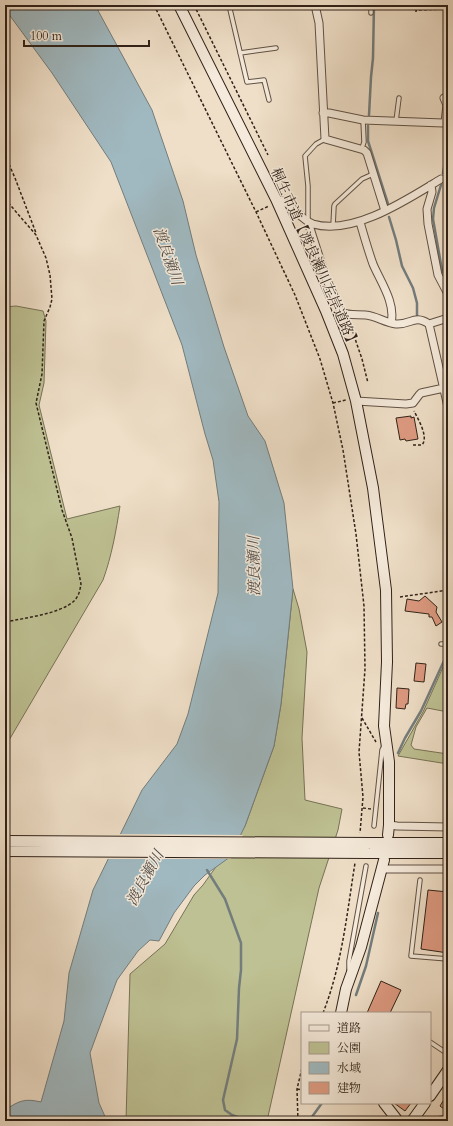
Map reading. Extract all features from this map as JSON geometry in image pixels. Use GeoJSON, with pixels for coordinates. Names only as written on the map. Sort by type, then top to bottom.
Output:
{"type":"FeatureCollection","features":[{"type":"Feature","properties":{"kind":"street","name":"桐生市道【渡良瀬川左岸道路】"},"geometry":{"type":"LineString","coordinates":[[179,5],[326,311],[343,354],[373,488],[386,590],[387,662],[384,747],[389,762],[389,830]]}},
{"type":"Feature","properties":{"kind":"street"},"geometry":{"type":"LineString","coordinates":[[315,5],[319,23],[325,139],[362,148],[367,153],[385,211]]}},
{"type":"Feature","properties":{"kind":"street"},"geometry":{"type":"LineString","coordinates":[[323,113],[363,120],[443,123],[445,122],[447,105],[444,98]]}},
{"type":"Feature","properties":{"kind":"street"},"geometry":{"type":"LineString","coordinates":[[274,202],[284,202],[308,222],[318,225],[340,226],[360,222],[385,211],[441,179]]}},
{"type":"Feature","properties":{"kind":"street"},"geometry":{"type":"LineString","coordinates":[[431,185],[432,192],[427,209],[428,224],[438,275],[448,294]]}},
{"type":"Feature","properties":{"kind":"street"},"geometry":{"type":"LineString","coordinates":[[308,222],[326,278],[339,309],[346,314],[370,316],[391,323],[401,324],[415,319],[420,319],[429,324],[448,318]]}},
{"type":"Feature","properties":{"kind":"street"},"geometry":{"type":"LineString","coordinates":[[360,222],[371,258],[388,299],[392,315],[391,323]]}},
{"type":"Feature","properties":{"kind":"street"},"geometry":{"type":"LineString","coordinates":[[429,324],[448,407]]}},
{"type":"Feature","properties":{"kind":"street"},"geometry":{"type":"LineString","coordinates":[[353,400],[411,403],[421,393],[444,388]]}},
{"type":"Feature","properties":{"kind":"street"},"geometry":{"type":"LineString","coordinates":[[389,830],[397,826],[448,827]]}},
{"type":"Feature","properties":{"kind":"street"},"geometry":{"type":"LineString","coordinates":[[5,841],[369,848],[448,853]]}},
{"type":"Feature","properties":{"kind":"street"},"geometry":{"type":"LineString","coordinates":[[5,851],[369,848],[448,843]]}},
{"type":"Feature","properties":{"kind":"street"},"geometry":{"type":"LineString","coordinates":[[341,1012],[346,989],[361,947],[383,865],[448,869]]}},
{"type":"Feature","properties":{"kind":"street"},"geometry":{"type":"LineString","coordinates":[[431,1095],[448,1070]]}},
{"type":"Feature","properties":{"kind":"street"},"geometry":{"type":"LineString","coordinates":[[385,1104],[398,1121]]}},
{"type":"Feature","properties":{"kind":"street"},"geometry":{"type":"LineString","coordinates":[[416,1120],[425,1104]]}},
{"type":"Feature","properties":{"kind":"street"},"geometry":{"type":"LineString","coordinates":[[435,1121],[448,1119]]}},
{"type":"Feature","properties":{"kind":"lane"},"geometry":{"type":"LineString","coordinates":[[228,5],[247,82],[264,80],[268,100]]}},
{"type":"Feature","properties":{"kind":"lane"},"geometry":{"type":"LineString","coordinates":[[371,5],[371,13]]}},
{"type":"Feature","properties":{"kind":"lane"},"geometry":{"type":"LineString","coordinates":[[240,53],[276,48]]}},
{"type":"Feature","properties":{"kind":"lane"},"geometry":{"type":"LineString","coordinates":[[396,121],[398,98]]}},
{"type":"Feature","properties":{"kind":"lane"},"geometry":{"type":"LineString","coordinates":[[362,148],[364,142],[363,120]]}},
{"type":"Feature","properties":{"kind":"lane"},"geometry":{"type":"LineString","coordinates":[[308,222],[308,186],[305,156],[316,144],[325,139]]}},
{"type":"Feature","properties":{"kind":"lane"},"geometry":{"type":"LineString","coordinates":[[333,226],[335,204],[362,179],[373,174]]}},
{"type":"Feature","properties":{"kind":"lane"},"geometry":{"type":"LineString","coordinates":[[441,179],[448,177]]}},
{"type":"Feature","properties":{"kind":"lane"},"geometry":{"type":"LineString","coordinates":[[441,644],[448,644]]}},
{"type":"Feature","properties":{"kind":"lane"},"geometry":{"type":"LineString","coordinates":[[374,826],[384,747]]}},
{"type":"Feature","properties":{"kind":"lane"},"geometry":{"type":"LineString","coordinates":[[350,978],[349,961],[366,866]]}},
{"type":"Feature","properties":{"kind":"lane"},"geometry":{"type":"LineString","coordinates":[[420,880],[411,956],[448,959]]}},
{"type":"Feature","properties":{"kind":"lane"},"geometry":{"type":"LineString","coordinates":[[431,1043],[448,1054]]}},
{"type":"Feature","properties":{"kind":"path"},"geometry":{"type":"LineString","coordinates":[[154,5],[289,282],[320,359],[333,403],[346,471],[362,576],[365,669],[359,752],[363,790],[363,808],[360,834]]}},
{"type":"Feature","properties":{"kind":"path"},"geometry":{"type":"LineString","coordinates":[[194,5],[268,155]]}},
{"type":"Feature","properties":{"kind":"path"},"geometry":{"type":"LineString","coordinates":[[416,12],[416,10],[424,9],[448,9]]}},
{"type":"Feature","properties":{"kind":"path"},"geometry":{"type":"LineString","coordinates":[[5,155],[46,258],[52,299],[44,321],[42,374],[36,403],[62,510],[73,544],[81,584],[80,591],[75,600],[61,609],[5,622]]}},
{"type":"Feature","properties":{"kind":"path"},"geometry":{"type":"LineString","coordinates":[[5,200],[36,235]]}},
{"type":"Feature","properties":{"kind":"path"},"geometry":{"type":"LineString","coordinates":[[256,212],[274,202]]}},
{"type":"Feature","properties":{"kind":"path"},"geometry":{"type":"LineString","coordinates":[[346,314],[362,359],[368,383]]}},
{"type":"Feature","properties":{"kind":"path"},"geometry":{"type":"LineString","coordinates":[[333,403],[353,400]]}},
{"type":"Feature","properties":{"kind":"path"},"geometry":{"type":"LineString","coordinates":[[411,403],[425,440],[422,445],[413,445]]}},
{"type":"Feature","properties":{"kind":"path"},"geometry":{"type":"LineString","coordinates":[[400,597],[448,590]]}},
{"type":"Feature","properties":{"kind":"path"},"geometry":{"type":"LineString","coordinates":[[362,718],[373,738],[384,747]]}},
{"type":"Feature","properties":{"kind":"path"},"geometry":{"type":"LineString","coordinates":[[363,808],[373,810]]}},
{"type":"Feature","properties":{"kind":"path"},"geometry":{"type":"LineString","coordinates":[[323,1012],[332,991],[346,925],[356,857]]}},
{"type":"Feature","properties":{"kind":"path"},"geometry":{"type":"LineString","coordinates":[[298,1121],[297,1089],[301,1072]]}},
{"type":"Feature","properties":{"kind":"path"},"geometry":{"type":"LineString","coordinates":[[297,1089],[301,1090]]}},
{"type":"Feature","properties":{"kind":"green space"},"geometry":{"type":"Polygon","coordinates":[[[16,306],[43,311],[46,321],[44,383],[39,405],[67,519],[120,506],[111,552],[103,580],[5,747],[5,307],[16,306]]]}},
{"type":"Feature","properties":{"kind":"green space"},"geometry":{"type":"Polygon","coordinates":[[[293,589],[299,609],[307,652],[302,738],[305,800],[342,809],[338,830],[319,888],[267,1121],[126,1121],[130,974],[165,944],[194,895],[203,885],[245,826],[274,746],[281,704],[293,589]]]}},
{"type":"Feature","properties":{"kind":"green space"},"geometry":{"type":"Polygon","coordinates":[[[448,656],[448,712],[427,708],[416,727],[411,745],[414,749],[448,754],[448,764],[398,756],[423,712],[448,656]]]}},
{"type":"Feature","properties":{"kind":"water","name":"渡良瀬川"},"geometry":{"type":"Polygon","coordinates":[[[5,5],[95,5],[152,110],[183,201],[196,255],[224,347],[248,416],[265,441],[284,503],[293,589],[281,704],[274,746],[245,826],[230,857],[205,875],[194,886],[174,913],[159,941],[150,940],[138,951],[117,980],[90,1053],[99,1103],[107,1121],[34,1121],[35,1116],[29,1121],[5,1121],[5,1110],[14,1104],[26,1100],[41,1102],[64,1021],[69,973],[93,890],[142,790],[177,744],[188,714],[218,593],[219,502],[213,460],[182,345],[111,162],[52,73],[5,9],[5,5]]]}},
{"type":"Feature","properties":{"kind":"pier"},"geometry":{"type":"Polygon","coordinates":[[[118,834],[243,835],[231,859],[106,859],[118,834]]]}},
{"type":"Feature","properties":{"kind":"building"},"geometry":{"type":"Polygon","coordinates":[[[411,416],[411,418],[414,417],[418,439],[406,441],[405,439],[400,440],[396,418],[411,416]]]}},
{"type":"Feature","properties":{"kind":"building"},"geometry":{"type":"Polygon","coordinates":[[[425,596],[437,607],[436,612],[442,622],[436,626],[432,617],[429,617],[429,614],[405,611],[407,599],[419,601],[425,596]]]}},
{"type":"Feature","properties":{"kind":"building"},"geometry":{"type":"Polygon","coordinates":[[[416,663],[426,664],[424,682],[414,681],[416,663]]]}},
{"type":"Feature","properties":{"kind":"building"},"geometry":{"type":"Polygon","coordinates":[[[397,688],[409,689],[408,704],[406,704],[405,709],[396,708],[397,688]]]}},
{"type":"Feature","properties":{"kind":"building"},"geometry":{"type":"Polygon","coordinates":[[[428,890],[448,892],[448,953],[421,949],[428,890]]]}},
{"type":"Feature","properties":{"kind":"building"},"geometry":{"type":"Polygon","coordinates":[[[381,981],[401,990],[390,1012],[367,1012],[381,981]]]}},
{"type":"Feature","properties":{"kind":"building"},"geometry":{"type":"Polygon","coordinates":[[[448,1093],[448,1112],[440,1106],[448,1093]]]}},
{"type":"Feature","properties":{"kind":"building"},"geometry":{"type":"Polygon","coordinates":[[[395,1104],[410,1104],[405,1111],[395,1104]]]}},
{"type":"Feature","properties":{"kind":"waterway"},"geometry":{"type":"LineString","coordinates":[[369,115],[373,58],[374,5]]}},
{"type":"Feature","properties":{"kind":"waterway"},"geometry":{"type":"LineString","coordinates":[[368,126],[368,141],[388,204]]}},
{"type":"Feature","properties":{"kind":"waterway"},"geometry":{"type":"LineString","coordinates":[[443,173],[448,146]]}},
{"type":"Feature","properties":{"kind":"waterway"},"geometry":{"type":"LineString","coordinates":[[441,185],[434,208],[433,219],[442,270],[448,280]]}},
{"type":"Feature","properties":{"kind":"waterway"},"geometry":{"type":"LineString","coordinates":[[389,217],[402,266],[413,288],[417,303],[417,315]]}},
{"type":"Feature","properties":{"kind":"waterway"},"geometry":{"type":"LineString","coordinates":[[398,753],[421,711],[448,652]]}},
{"type":"Feature","properties":{"kind":"waterway"},"geometry":{"type":"LineString","coordinates":[[207,870],[225,899],[241,943],[237,1039],[223,1100],[225,1110],[232,1115],[248,1121]]}},
{"type":"Feature","properties":{"kind":"waterway"},"geometry":{"type":"LineString","coordinates":[[356,995],[366,966],[378,913]]}},
{"type":"Feature","properties":{"kind":"waterway"},"geometry":{"type":"LineString","coordinates":[[309,1121],[321,1104]]}}]}
